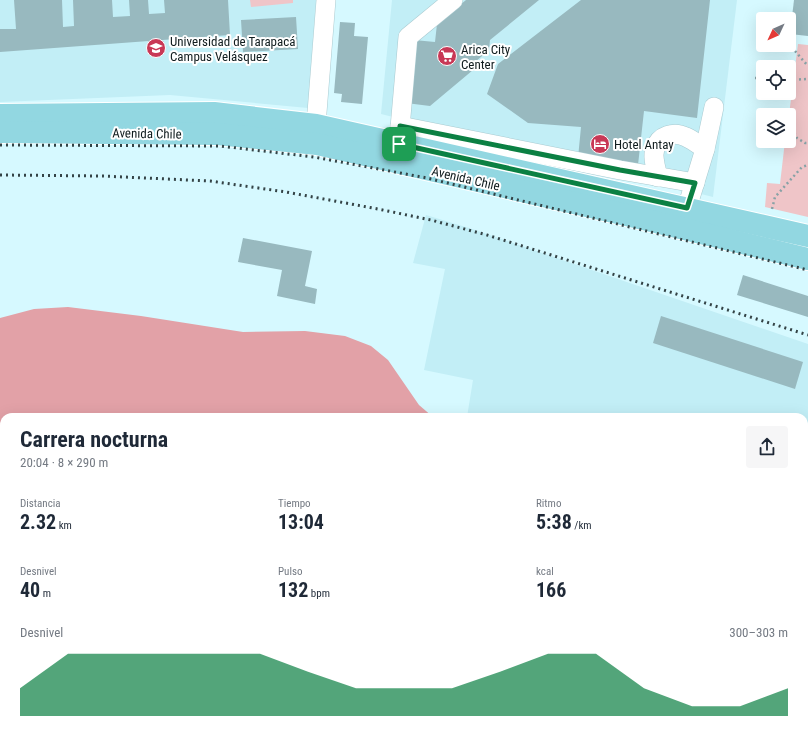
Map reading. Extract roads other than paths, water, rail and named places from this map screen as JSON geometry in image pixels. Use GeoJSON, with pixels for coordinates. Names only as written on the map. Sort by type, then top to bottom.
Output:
{"type":"FeatureCollection","features":[{"type":"Feature","properties":{"kind":"main road","name":"Avenida Chile"},"geometry":{"type":"LineString","coordinates":[[0,115],[214,113],[232,125],[719,237],[808,259]]}},
{"type":"Feature","properties":{"kind":"main road","name":"Avenida Chile"},"geometry":{"type":"LineString","coordinates":[[0,132],[217,134],[232,125],[316,125],[400,135],[616,192],[808,236]]}},
{"type":"Feature","properties":{"kind":"main road"},"geometry":{"type":"LineString","coordinates":[[719,237],[723,216]]}},
{"type":"Feature","properties":{"kind":"lane"},"geometry":{"type":"LineString","coordinates":[[316,125],[326,0]]}},
{"type":"Feature","properties":{"kind":"lane"},"geometry":{"type":"LineString","coordinates":[[453,0],[408,37],[400,135],[695,183]]}},
{"type":"Feature","properties":{"kind":"lane"},"geometry":{"type":"LineString","coordinates":[[687,208],[705,149],[714,107]]}},
{"type":"Feature","properties":{"kind":"lane"},"geometry":{"type":"LineString","coordinates":[[658,177],[654,159],[654,149],[660,140],[667,135],[677,134],[686,137],[705,149]]}},
{"type":"Feature","properties":{"kind":"lane"},"geometry":{"type":"LineString","coordinates":[[616,192],[620,170]]}},
{"type":"Feature","properties":{"kind":"railway"},"geometry":{"type":"LineString","coordinates":[[0,145],[220,146],[314,157],[427,178],[808,270]]}},
{"type":"Feature","properties":{"kind":"railway"},"geometry":{"type":"LineString","coordinates":[[0,175],[102,176],[210,181],[286,192],[378,209],[431,220],[487,235],[808,335]]}},
{"type":"Feature","properties":{"kind":"place","name":"Universidad de Tarapacá Campus Velásquez"},"geometry":{"type":"Point","coordinates":[156,48]}},
{"type":"Feature","properties":{"kind":"place","name":"Arica City Center"},"geometry":{"type":"Point","coordinates":[447,56]}},
{"type":"Feature","properties":{"kind":"place","name":"Hotel Antay"},"geometry":{"type":"Point","coordinates":[600,144]}}]}
